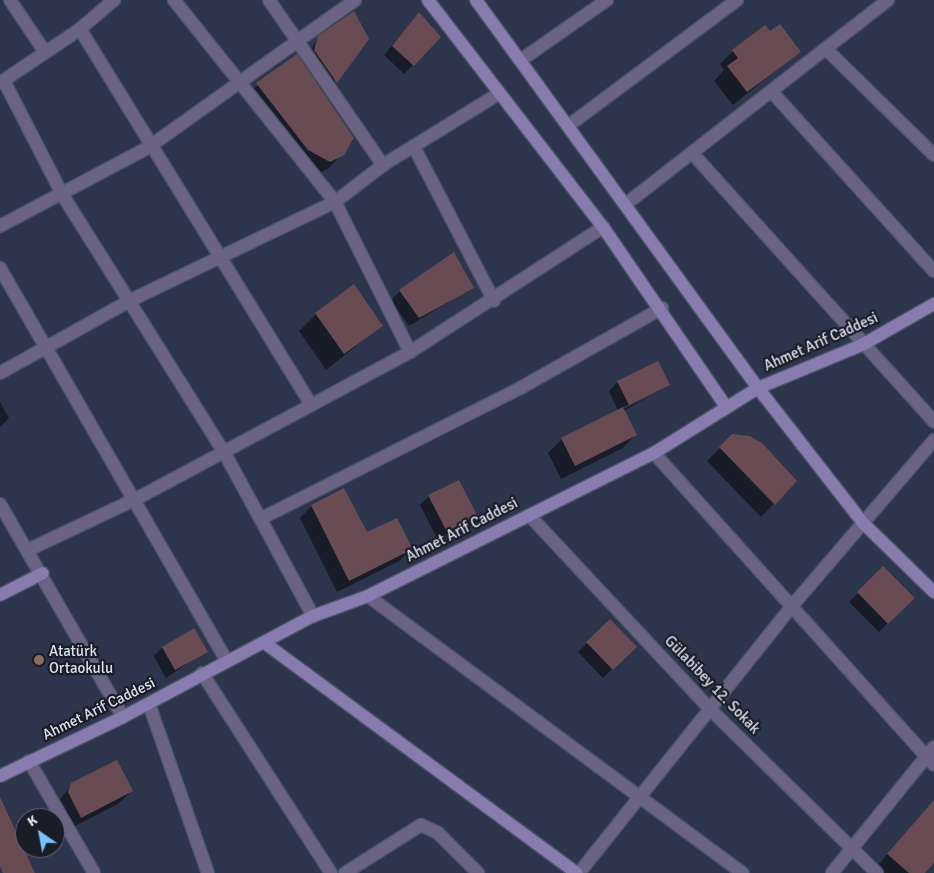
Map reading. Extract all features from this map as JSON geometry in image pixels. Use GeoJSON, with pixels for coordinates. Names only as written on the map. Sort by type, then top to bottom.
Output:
{"type":"FeatureCollection","features":[{"type":"Feature","properties":{"kind":"street"},"geometry":{"type":"LineString","coordinates":[[10,0],[45,52]]}},
{"type":"Feature","properties":{"kind":"street"},"geometry":{"type":"LineString","coordinates":[[114,0],[80,29],[2,82],[62,194],[131,300],[224,452],[262,518],[313,616]]}},
{"type":"Feature","properties":{"kind":"street"},"geometry":{"type":"LineString","coordinates":[[174,0],[335,202],[410,352]]}},
{"type":"Feature","properties":{"kind":"street"},"geometry":{"type":"LineString","coordinates":[[269,0],[301,42],[383,165]]}},
{"type":"Feature","properties":{"kind":"street"},"geometry":{"type":"LineString","coordinates":[[0,226],[149,148],[240,82],[301,42],[355,0]]}},
{"type":"Feature","properties":{"kind":"street"},"geometry":{"type":"LineString","coordinates":[[428,0],[604,227],[662,308],[727,408]]}},
{"type":"Feature","properties":{"kind":"street"},"geometry":{"type":"LineString","coordinates":[[476,0],[758,388],[863,523],[934,592]]}},
{"type":"Feature","properties":{"kind":"street"},"geometry":{"type":"LineString","coordinates":[[521,60],[607,0]]}},
{"type":"Feature","properties":{"kind":"street"},"geometry":{"type":"LineString","coordinates":[[568,126],[737,0]]}},
{"type":"Feature","properties":{"kind":"street"},"geometry":{"type":"LineString","coordinates":[[626,204],[693,154],[888,0]]}},
{"type":"Feature","properties":{"kind":"street"},"geometry":{"type":"LineString","coordinates":[[80,29],[149,148],[221,257],[310,403]]}},
{"type":"Feature","properties":{"kind":"street"},"geometry":{"type":"LineString","coordinates":[[826,49],[934,154]]}},
{"type":"Feature","properties":{"kind":"street"},"geometry":{"type":"LineString","coordinates":[[772,92],[934,271]]}},
{"type":"Feature","properties":{"kind":"street"},"geometry":{"type":"LineString","coordinates":[[0,373],[131,300],[335,202],[383,165],[415,149],[500,93]]}},
{"type":"Feature","properties":{"kind":"street"},"geometry":{"type":"LineString","coordinates":[[415,149],[494,301]]}},
{"type":"Feature","properties":{"kind":"street"},"geometry":{"type":"LineString","coordinates":[[693,154],[862,345],[934,422]]}},
{"type":"Feature","properties":{"kind":"street"},"geometry":{"type":"LineString","coordinates":[[30,549],[136,499],[310,403],[410,352],[494,301],[604,227]]}},
{"type":"Feature","properties":{"kind":"street"},"geometry":{"type":"LineString","coordinates":[[0,268],[45,348],[136,499],[226,660]]}},
{"type":"Feature","properties":{"kind":"street","name":"Ahmet Arif Caddesi"},"geometry":{"type":"LineString","coordinates":[[0,776],[123,718],[226,660],[266,644],[313,616],[368,596],[654,452],[758,388],[862,345],[934,304]]}},
{"type":"Feature","properties":{"kind":"street"},"geometry":{"type":"LineString","coordinates":[[262,518],[522,388],[662,308]]}},
{"type":"Feature","properties":{"kind":"street"},"geometry":{"type":"LineString","coordinates":[[266,644],[578,873],[711,710],[791,607],[934,440]]}},
{"type":"Feature","properties":{"kind":"street"},"geometry":{"type":"LineString","coordinates":[[654,452],[791,607],[931,757],[852,847],[832,873]]}},
{"type":"Feature","properties":{"kind":"street"},"geometry":{"type":"LineString","coordinates":[[0,504],[30,549],[123,718]]}},
{"type":"Feature","properties":{"kind":"street","name":"Gülabibey 12. Sokak"},"geometry":{"type":"LineString","coordinates":[[529,515],[711,710],[877,873]]}},
{"type":"Feature","properties":{"kind":"street"},"geometry":{"type":"LineString","coordinates":[[0,595],[43,573]]}},
{"type":"Feature","properties":{"kind":"street"},"geometry":{"type":"LineString","coordinates":[[368,596],[638,798],[743,873]]}},
{"type":"Feature","properties":{"kind":"street"},"geometry":{"type":"LineString","coordinates":[[202,674],[331,873]]}},
{"type":"Feature","properties":{"kind":"street"},"geometry":{"type":"LineString","coordinates":[[149,704],[208,873]]}},
{"type":"Feature","properties":{"kind":"street"},"geometry":{"type":"LineString","coordinates":[[29,761],[94,873]]}},
{"type":"Feature","properties":{"kind":"street"},"geometry":{"type":"LineString","coordinates":[[345,873],[421,825],[438,832],[478,873]]}},
{"type":"Feature","properties":{"kind":"building"},"geometry":{"type":"Polygon","coordinates":[[[354,11],[369,39],[337,83],[314,50],[318,36],[354,11]]]}},
{"type":"Feature","properties":{"kind":"building"},"geometry":{"type":"Polygon","coordinates":[[[419,12],[441,37],[414,66],[392,46],[419,12]]]}},
{"type":"Feature","properties":{"kind":"building"},"geometry":{"type":"Polygon","coordinates":[[[780,24],[801,52],[747,92],[727,66],[738,58],[732,50],[765,25],[770,31],[780,24]]]}},
{"type":"Feature","properties":{"kind":"building"},"geometry":{"type":"Polygon","coordinates":[[[297,54],[354,138],[344,155],[330,162],[308,150],[256,83],[297,54]]]}},
{"type":"Feature","properties":{"kind":"building"},"geometry":{"type":"Polygon","coordinates":[[[454,252],[474,288],[419,318],[399,290],[454,252]]]}},
{"type":"Feature","properties":{"kind":"building"},"geometry":{"type":"Polygon","coordinates":[[[354,284],[383,326],[344,354],[315,313],[354,284]]]}},
{"type":"Feature","properties":{"kind":"building"},"geometry":{"type":"Polygon","coordinates":[[[658,361],[670,385],[629,405],[617,381],[658,361]]]}},
{"type":"Feature","properties":{"kind":"building"},"geometry":{"type":"Polygon","coordinates":[[[623,407],[637,435],[575,466],[561,438],[623,407]]]}},
{"type":"Feature","properties":{"kind":"building"},"geometry":{"type":"Polygon","coordinates":[[[732,434],[750,436],[762,443],[797,481],[775,505],[719,447],[732,434]]]}},
{"type":"Feature","properties":{"kind":"building"},"geometry":{"type":"Polygon","coordinates":[[[459,480],[478,517],[447,532],[428,495],[459,480]]]}},
{"type":"Feature","properties":{"kind":"building"},"geometry":{"type":"Polygon","coordinates":[[[344,488],[367,532],[397,518],[413,549],[349,581],[311,505],[344,488]]]}},
{"type":"Feature","properties":{"kind":"building"},"geometry":{"type":"Polygon","coordinates":[[[883,566],[915,598],[888,624],[857,592],[883,566]]]}},
{"type":"Feature","properties":{"kind":"building"},"geometry":{"type":"Polygon","coordinates":[[[610,619],[637,647],[613,670],[586,642],[610,619]]]}},
{"type":"Feature","properties":{"kind":"building"},"geometry":{"type":"Polygon","coordinates":[[[194,628],[208,652],[175,670],[162,647],[194,628]]]}},
{"type":"Feature","properties":{"kind":"building"},"geometry":{"type":"Polygon","coordinates":[[[117,760],[133,791],[81,818],[68,792],[71,783],[117,760]]]}},
{"type":"Feature","properties":{"kind":"building"},"geometry":{"type":"Polygon","coordinates":[[[0,797],[15,830],[15,858],[28,858],[35,873],[3,873],[0,866],[0,797]]]}},
{"type":"Feature","properties":{"kind":"building"},"geometry":{"type":"Polygon","coordinates":[[[934,800],[934,863],[925,873],[909,873],[887,854],[934,800]]]}},
{"type":"Feature","properties":{"kind":"place","name":"Atatürk Ortaokulu"},"geometry":{"type":"Point","coordinates":[39,660]}}]}
